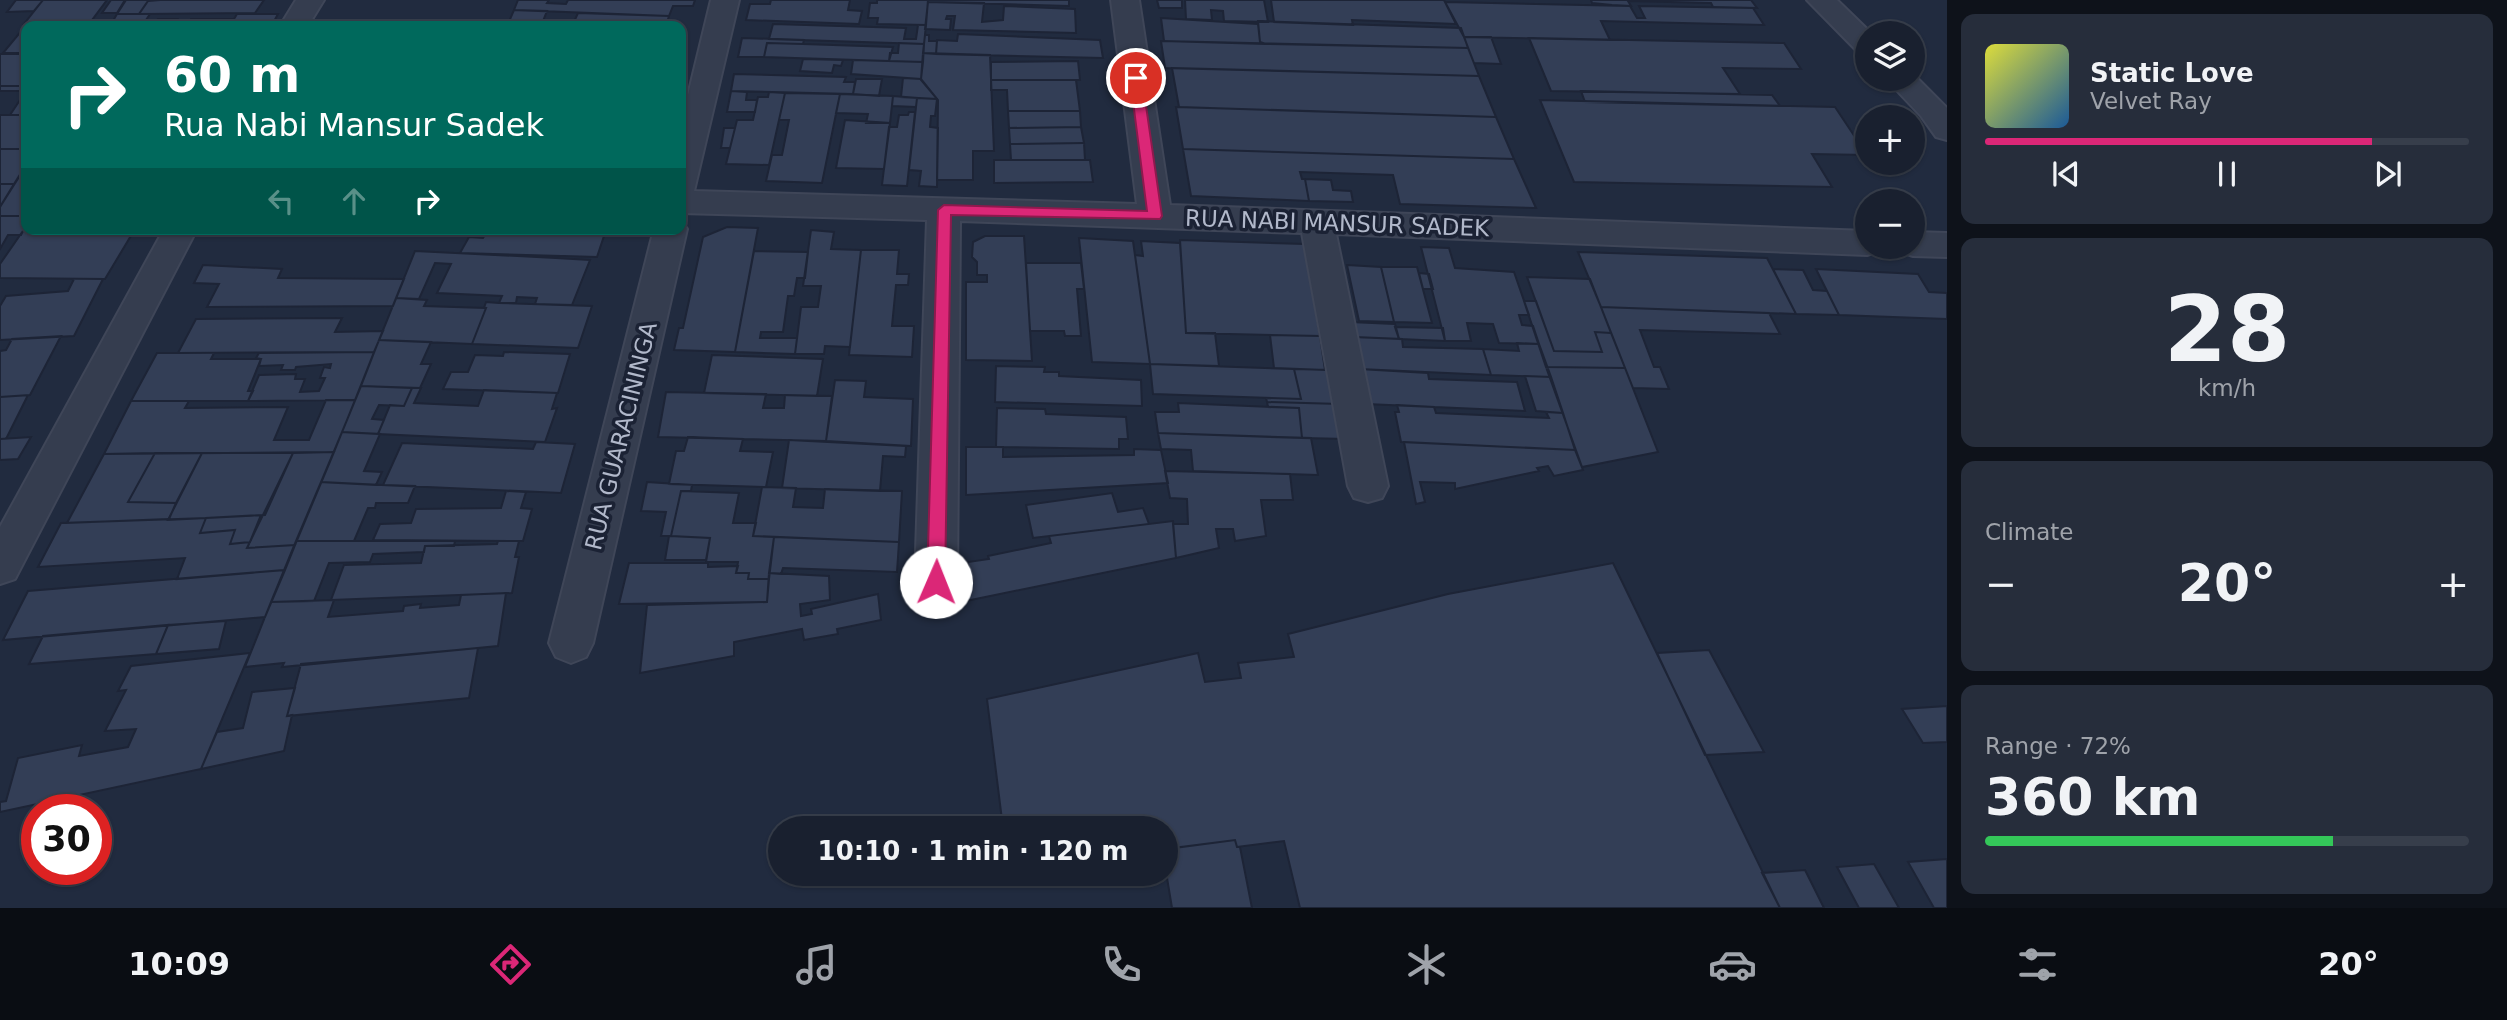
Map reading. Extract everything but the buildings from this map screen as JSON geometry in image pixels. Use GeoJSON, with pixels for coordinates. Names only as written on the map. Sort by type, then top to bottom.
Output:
{"type":"FeatureCollection","features":[{"type":"Feature","properties":{"kind":"street"},"geometry":{"type":"LineString","coordinates":[[297,21],[310,0]]}},
{"type":"Feature","properties":{"kind":"street"},"geometry":{"type":"LineString","coordinates":[[686,166],[725,0]]}},
{"type":"Feature","properties":{"kind":"street"},"geometry":{"type":"LineString","coordinates":[[1125,0],[1155,216]]}},
{"type":"Feature","properties":{"kind":"street"},"geometry":{"type":"LineString","coordinates":[[1821,0],[1855,33]]}},
{"type":"Feature","properties":{"kind":"street"},"geometry":{"type":"LineString","coordinates":[[1913,91],[1932,109],[1947,130]]}},
{"type":"Feature","properties":{"kind":"street","name":"RUA NABI MANSUR SADEK"},"geometry":{"type":"LineString","coordinates":[[686,202],[1155,216],[1855,243]]}},
{"type":"Feature","properties":{"kind":"street"},"geometry":{"type":"LineString","coordinates":[[936,582],[944,210]]}},
{"type":"Feature","properties":{"kind":"street"},"geometry":{"type":"LineString","coordinates":[[1317,223],[1368,486]]}},
{"type":"Feature","properties":{"kind":"street"},"geometry":{"type":"LineString","coordinates":[[0,566],[178,235]]}},
{"type":"Feature","properties":{"kind":"street","name":"RUA GUARACININGA"},"geometry":{"type":"LineString","coordinates":[[571,643],[670,235]]}},
{"type":"Feature","properties":{"kind":"street"},"geometry":{"type":"LineString","coordinates":[[1925,244],[1947,245]]}},
{"type":"Feature","properties":{"kind":"route"},"geometry":{"type":"LineString","coordinates":[[936,582],[944,210],[1155,216],[1136,78]]}}]}
